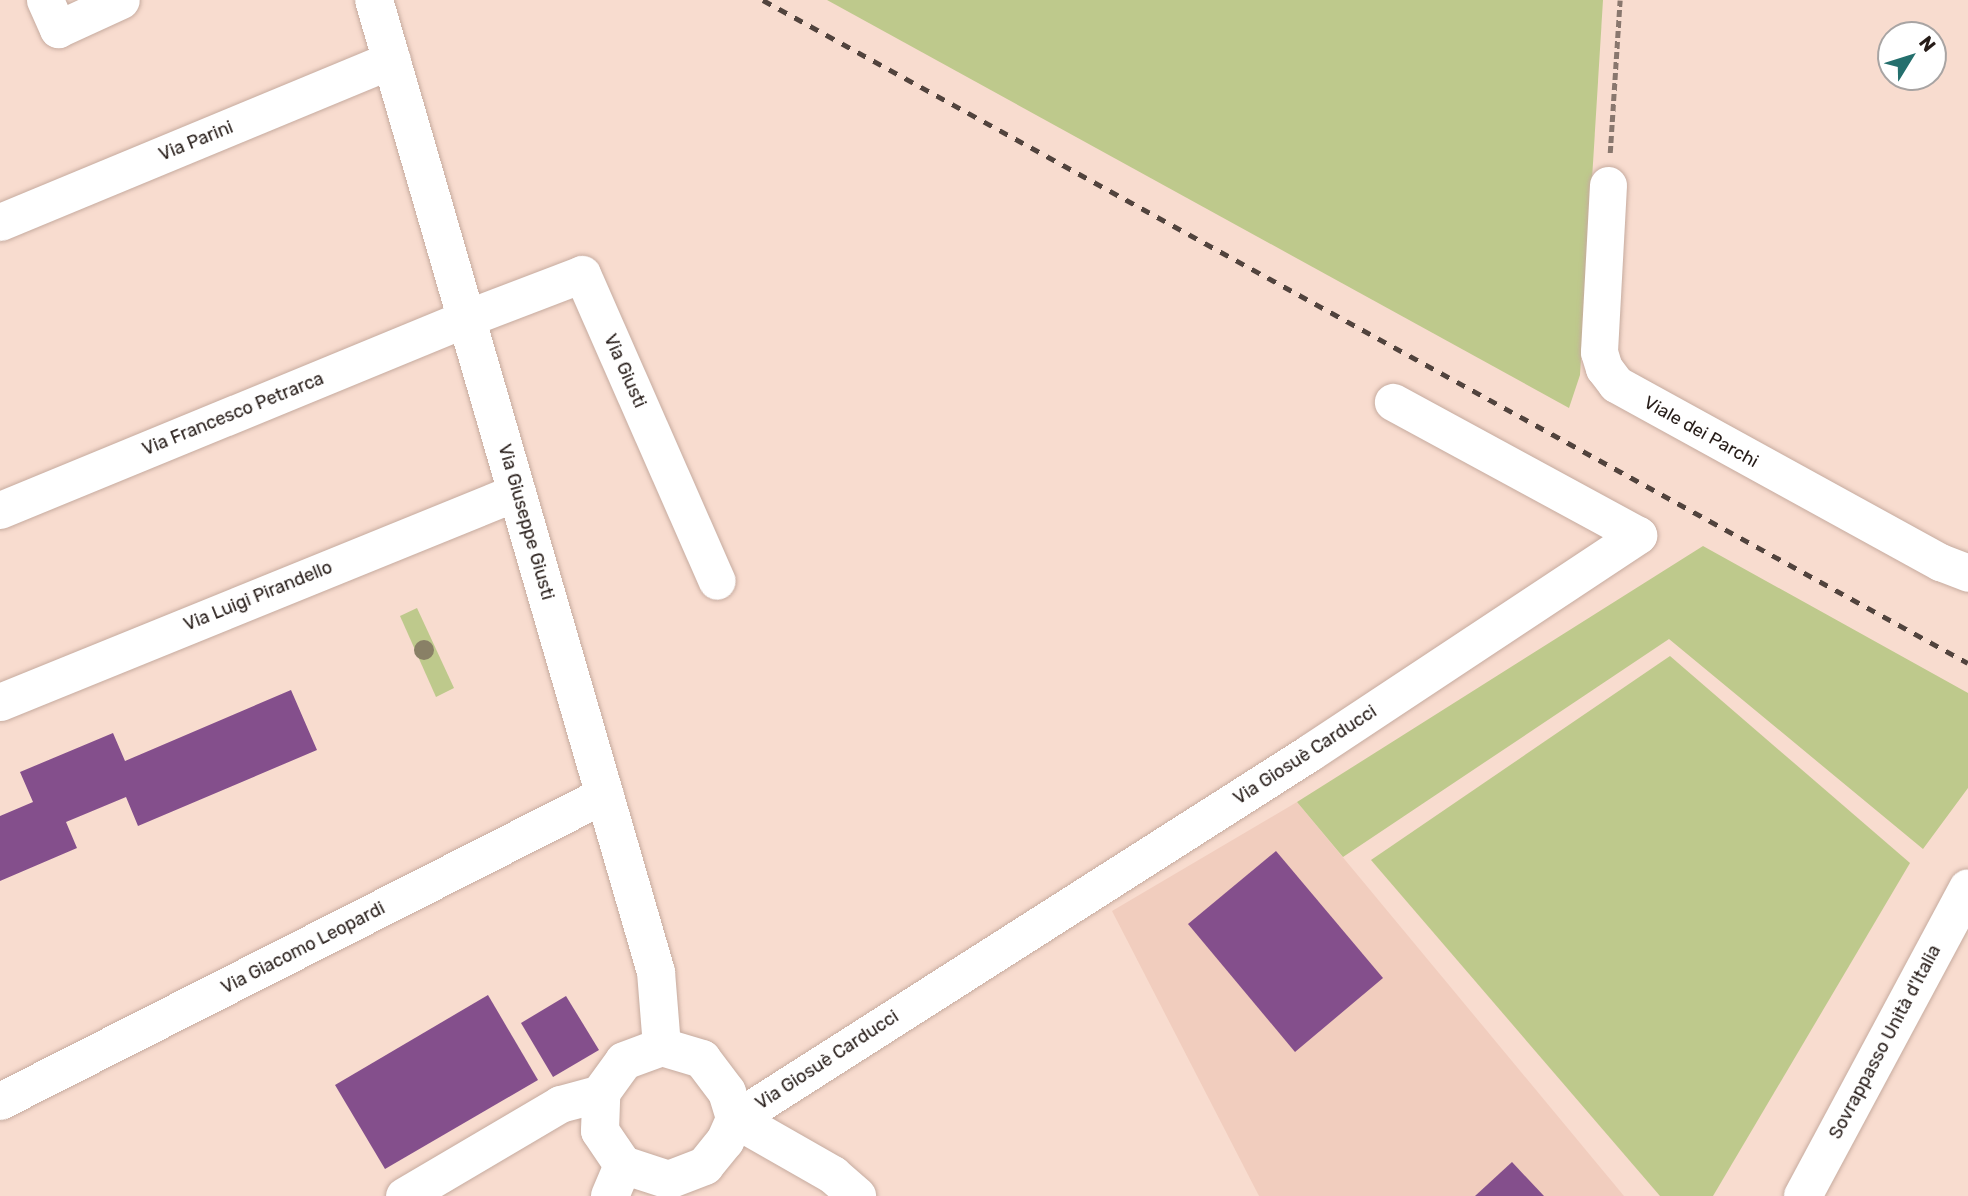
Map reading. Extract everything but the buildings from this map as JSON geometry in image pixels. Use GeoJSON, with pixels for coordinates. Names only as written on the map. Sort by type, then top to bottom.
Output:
{"type":"FeatureCollection","features":[{"type":"Feature","properties":{"kind":"street"},"geometry":{"type":"LineString","coordinates":[[45,0],[58,29],[121,0]]}},
{"type":"Feature","properties":{"kind":"street","name":"Via Giuseppe Giusti"},"geometry":{"type":"LineString","coordinates":[[374,0],[656,972],[662,1047]]}},
{"type":"Feature","properties":{"kind":"street","name":"Via Parini"},"geometry":{"type":"LineString","coordinates":[[0,222],[392,60]]}},
{"type":"Feature","properties":{"kind":"street","name":"Viale dei Parchi"},"geometry":{"type":"LineString","coordinates":[[1608,185],[1599,352],[1604,369],[1616,384],[1940,562],[1968,573]]}},
{"type":"Feature","properties":{"kind":"street","name":"Via Giusti"},"geometry":{"type":"LineString","coordinates":[[467,318],[582,274],[717,581]]}},
{"type":"Feature","properties":{"kind":"street","name":"Via Francesco Petrarca"},"geometry":{"type":"LineString","coordinates":[[0,510],[467,318]]}},
{"type":"Feature","properties":{"kind":"street","name":"Via Giosuè Carducci"},"geometry":{"type":"LineString","coordinates":[[735,1119],[1309,753],[1638,536],[1393,402]]}},
{"type":"Feature","properties":{"kind":"street","name":"Via Luigi Pirandello"},"geometry":{"type":"LineString","coordinates":[[0,702],[517,492]]}},
{"type":"Feature","properties":{"kind":"street","name":"Via Giacomo Leopardi"},"geometry":{"type":"LineString","coordinates":[[0,1101],[605,794]]}},
{"type":"Feature","properties":{"kind":"street","name":"Sovrappasso Unità d'Italia"},"geometry":{"type":"LineString","coordinates":[[1802,1196],[1968,888]]}},
{"type":"Feature","properties":{"kind":"street"},"geometry":{"type":"LineString","coordinates":[[662,1047],[702,1059],[727,1092],[735,1119],[725,1141],[705,1166],[669,1180],[616,1181],[600,1131],[601,1093],[624,1061],[662,1047]]}},
{"type":"Feature","properties":{"kind":"street"},"geometry":{"type":"LineString","coordinates":[[404,1196],[559,1104],[601,1093]]}},
{"type":"Feature","properties":{"kind":"street"},"geometry":{"type":"LineString","coordinates":[[735,1119],[833,1175],[857,1196]]}},
{"type":"Feature","properties":{"kind":"path"},"geometry":{"type":"LineString","coordinates":[[1608,185],[1620,0]]}},
{"type":"Feature","properties":{"kind":"shaded area"},"geometry":{"type":"Polygon","coordinates":[[[1297,802],[1624,1196],[1259,1196],[1112,911],[1297,802]]]}},
{"type":"Feature","properties":{"kind":"green space"},"geometry":{"type":"Polygon","coordinates":[[[827,0],[1603,0],[1580,375],[1569,408],[827,0]]]}},
{"type":"Feature","properties":{"kind":"green space"},"geometry":{"type":"Polygon","coordinates":[[[1703,546],[1968,693],[1968,788],[1923,849],[1669,639],[1343,857],[1297,802],[1703,546]]]}},
{"type":"Feature","properties":{"kind":"green space"},"geometry":{"type":"Polygon","coordinates":[[[417,608],[454,688],[436,697],[400,616],[417,608]]]}},
{"type":"Feature","properties":{"kind":"green space"},"geometry":{"type":"Polygon","coordinates":[[[1670,656],[1910,863],[1713,1196],[1660,1196],[1371,860],[1670,656]]]}},
{"type":"Feature","properties":{"kind":"railway"},"geometry":{"type":"LineString","coordinates":[[763,0],[1968,663]]}}]}
